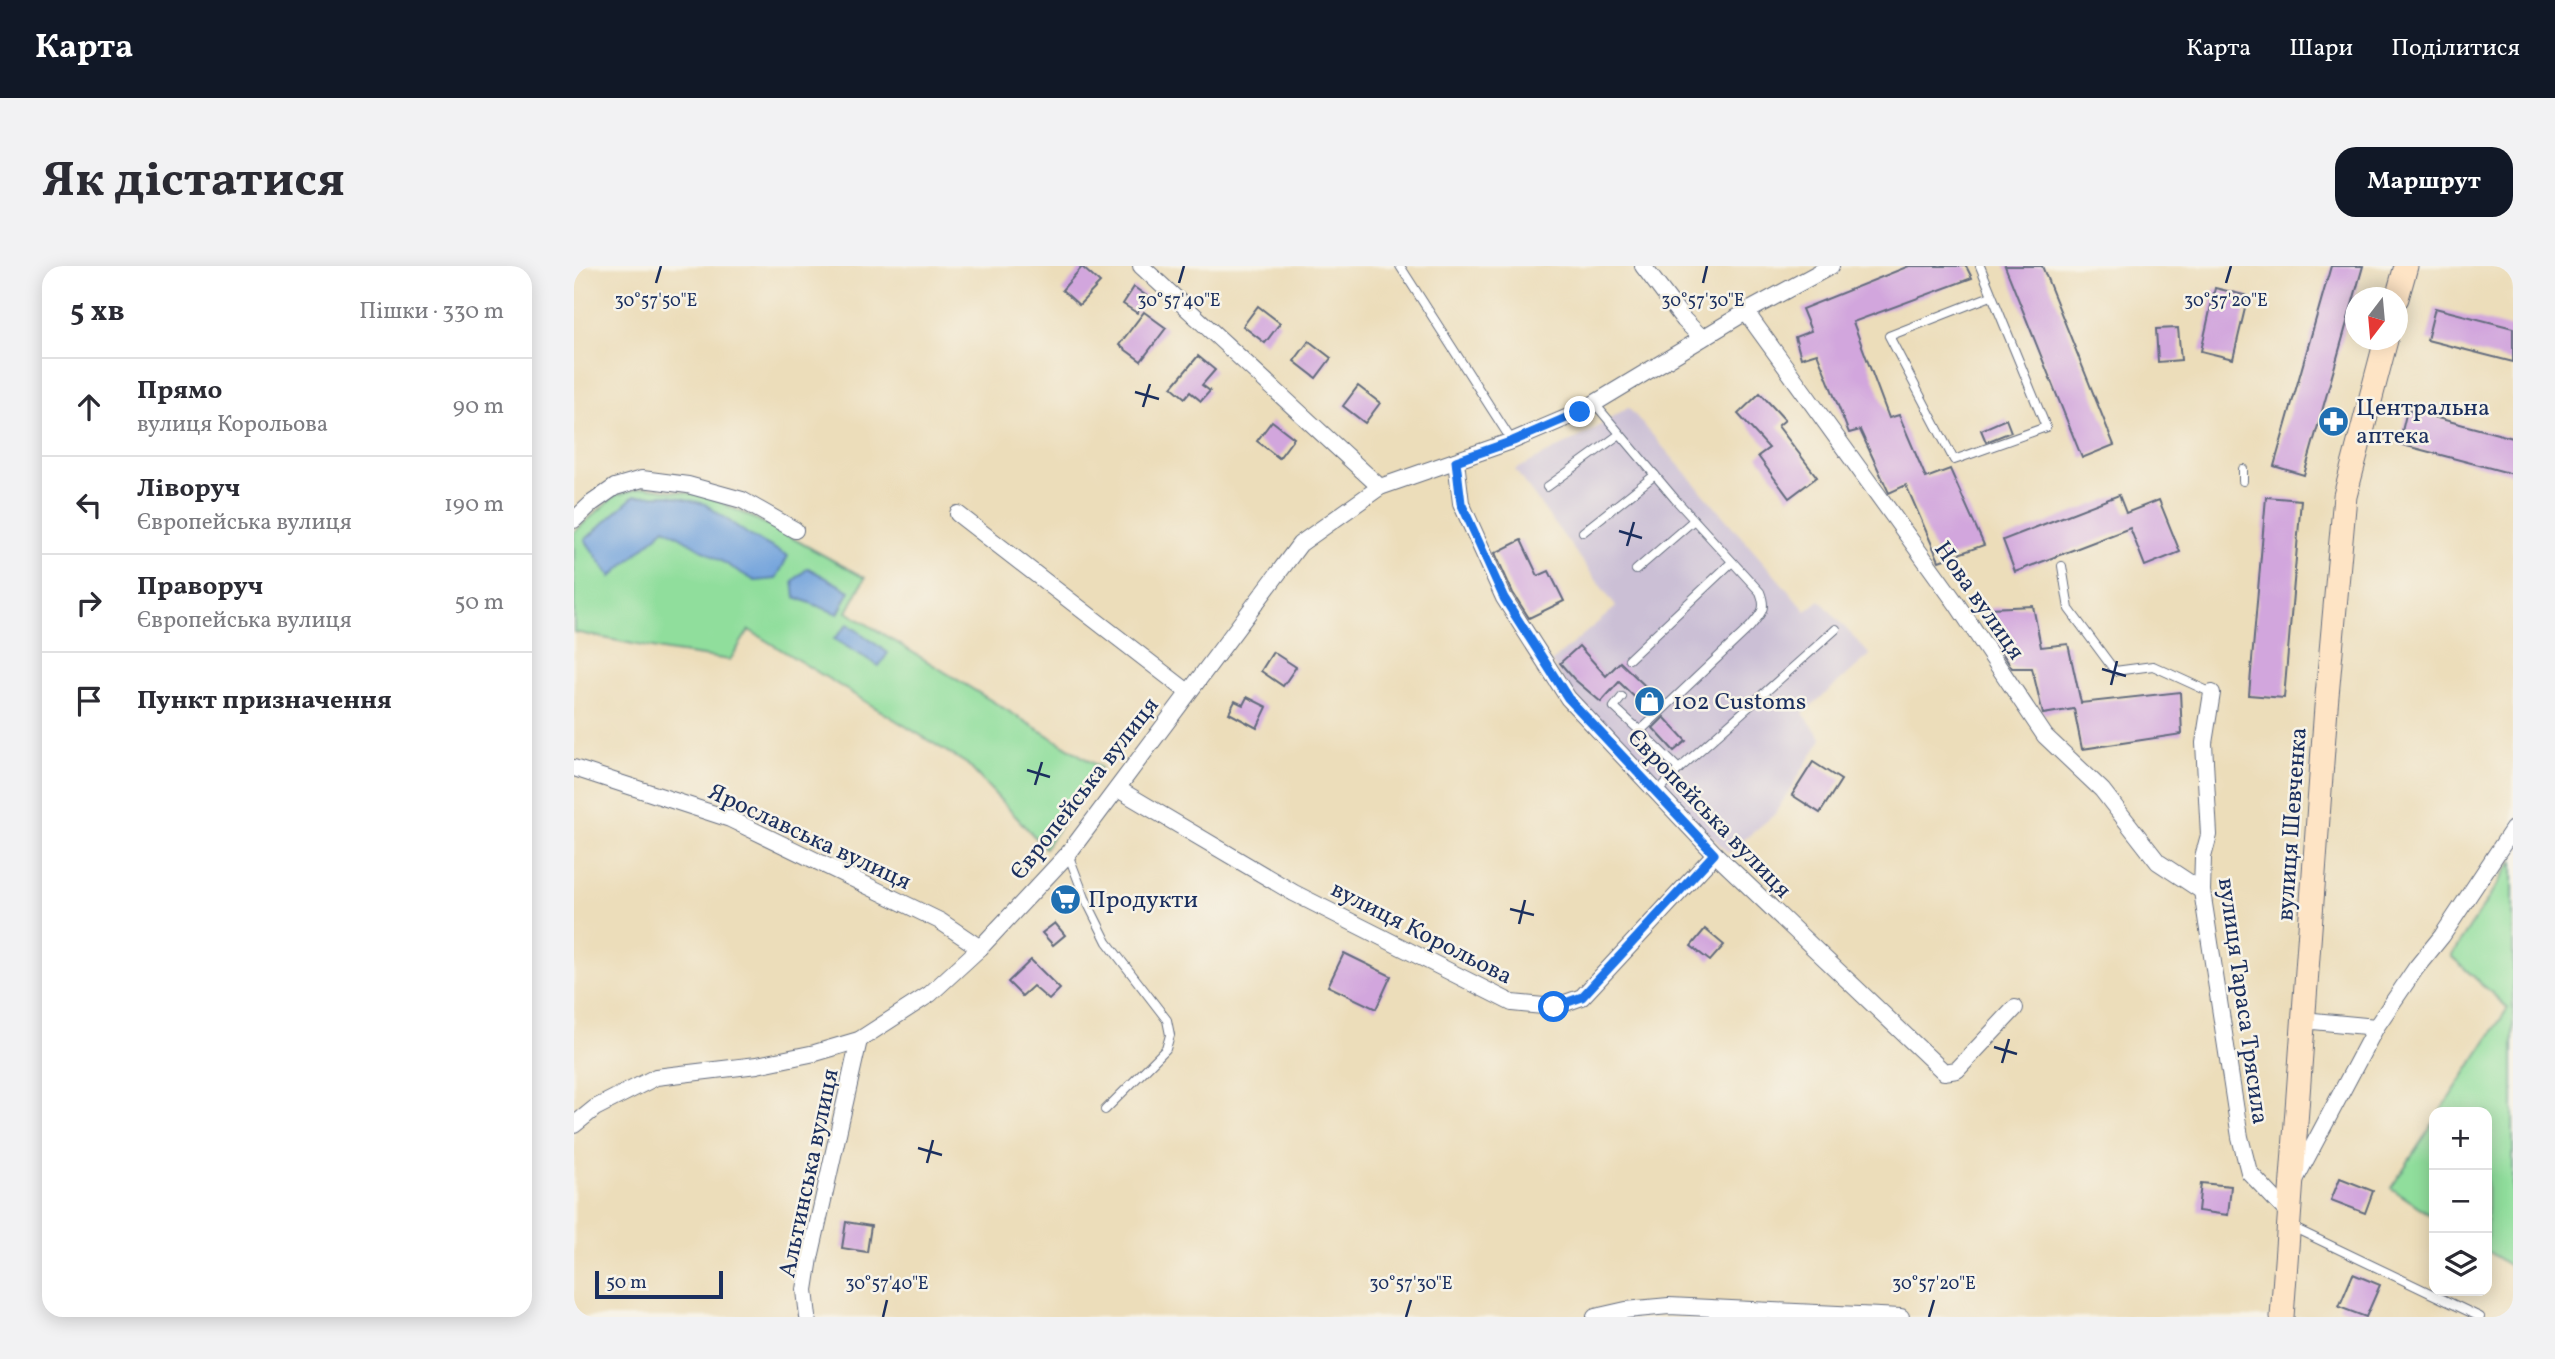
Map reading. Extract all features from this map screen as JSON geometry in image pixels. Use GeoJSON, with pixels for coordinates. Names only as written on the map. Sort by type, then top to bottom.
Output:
{"type":"FeatureCollection","features":[{"type":"Feature","properties":{"kind":"main road"},"geometry":{"type":"LineString","coordinates":[[2400,287],[2406,266]]}},
{"type":"Feature","properties":{"kind":"main road","name":"вулиця Шевченка"},"geometry":{"type":"LineString","coordinates":[[2281,1317],[2326,707],[2345,496],[2383,350]]}},
{"type":"Feature","properties":{"kind":"street"},"geometry":{"type":"LineString","coordinates":[[1140,266],[1380,487]]}},
{"type":"Feature","properties":{"kind":"street"},"geometry":{"type":"LineString","coordinates":[[1643,266],[1684,320],[1702,338]]}},
{"type":"Feature","properties":{"kind":"street","name":"Європейська вулиця"},"geometry":{"type":"LineString","coordinates":[[574,1125],[595,1108],[656,1077],[757,1065],[815,1053],[859,1040],[930,994],[980,948],[1068,854],[1300,544],[1380,487],[1513,441],[1580,412],[1746,312],[1831,266]]}},
{"type":"Feature","properties":{"kind":"street","name":"Нова вулиця"},"geometry":{"type":"LineString","coordinates":[[1746,312],[1956,603],[2045,736],[2102,790],[2158,862],[2202,891]]}},
{"type":"Feature","properties":{"kind":"street","name":"Європейська вулиця"},"geometry":{"type":"LineString","coordinates":[[1456,461],[1461,503],[1504,598],[1568,698],[1714,854],[1944,1072],[1957,1070],[2015,1008]]}},
{"type":"Feature","properties":{"kind":"street"},"geometry":{"type":"LineString","coordinates":[[574,520],[615,487],[642,479],[688,485],[742,500],[795,530]]}},
{"type":"Feature","properties":{"kind":"street","name":"Європейська вулиця"},"geometry":{"type":"LineString","coordinates":[[958,514],[1188,692]]}},
{"type":"Feature","properties":{"kind":"street","name":"вулиця Тараса Трясила"},"geometry":{"type":"LineString","coordinates":[[2212,693],[2204,743],[2210,835],[2203,857],[2202,891],[2240,1137],[2249,1172],[2289,1220]]}},
{"type":"Feature","properties":{"kind":"street","name":"Ярославська вулиця"},"geometry":{"type":"LineString","coordinates":[[574,768],[730,820],[940,922],[980,948]]}},
{"type":"Feature","properties":{"kind":"street","name":"вулиця Корольова"},"geometry":{"type":"LineString","coordinates":[[1118,789],[1294,893],[1512,1003],[1554,1007],[1582,997],[1714,854]]}},
{"type":"Feature","properties":{"kind":"street"},"geometry":{"type":"LineString","coordinates":[[2292,1185],[2376,1027],[2416,968],[2442,936],[2513,830]]}},
{"type":"Feature","properties":{"kind":"street"},"geometry":{"type":"LineString","coordinates":[[2302,1020],[2376,1027]]}},
{"type":"Feature","properties":{"kind":"street","name":"Альтинська вулиця"},"geometry":{"type":"LineString","coordinates":[[808,1317],[806,1290],[810,1258],[859,1040]]}},
{"type":"Feature","properties":{"kind":"street"},"geometry":{"type":"LineString","coordinates":[[1595,1317],[1626,1310],[1669,1306],[1900,1317]]}},
{"type":"Feature","properties":{"kind":"lane"},"geometry":{"type":"LineString","coordinates":[[1400,266],[1513,441]]}},
{"type":"Feature","properties":{"kind":"lane"},"geometry":{"type":"LineString","coordinates":[[1980,266],[2046,427],[1954,460],[1889,336],[1991,296]]}},
{"type":"Feature","properties":{"kind":"lane"},"geometry":{"type":"LineString","coordinates":[[1595,404],[1694,520],[1760,592],[1764,604],[1761,614],[1640,731]]}},
{"type":"Feature","properties":{"kind":"lane"},"geometry":{"type":"LineString","coordinates":[[1547,487],[1620,434]]}},
{"type":"Feature","properties":{"kind":"lane"},"geometry":{"type":"LineString","coordinates":[[2243,469],[2243,481]]}},
{"type":"Feature","properties":{"kind":"lane"},"geometry":{"type":"LineString","coordinates":[[1583,532],[1655,475]]}},
{"type":"Feature","properties":{"kind":"lane"},"geometry":{"type":"LineString","coordinates":[[1636,570],[1694,520]]}},
{"type":"Feature","properties":{"kind":"lane"},"geometry":{"type":"LineString","coordinates":[[1629,659],[1732,562]]}},
{"type":"Feature","properties":{"kind":"lane"},"geometry":{"type":"LineString","coordinates":[[2062,566],[2069,609],[2115,671],[2153,666],[2212,693]]}},
{"type":"Feature","properties":{"kind":"lane"},"geometry":{"type":"LineString","coordinates":[[1663,786],[1836,629]]}},
{"type":"Feature","properties":{"kind":"lane"},"geometry":{"type":"LineString","coordinates":[[1622,697],[1614,707],[1679,769]]}},
{"type":"Feature","properties":{"kind":"lane"},"geometry":{"type":"LineString","coordinates":[[1068,854],[1085,898],[1107,942],[1167,1020],[1170,1035],[1166,1049],[1105,1110]]}},
{"type":"Feature","properties":{"kind":"lane"},"geometry":{"type":"LineString","coordinates":[[2289,1220],[2480,1317]]}},
{"type":"Feature","properties":{"kind":"shaded area"},"geometry":{"type":"Polygon","coordinates":[[[1628,407],[1806,611],[1820,600],[1870,655],[1803,713],[1822,739],[1774,815],[1728,853],[1571,691],[1551,662],[1616,607],[1515,470],[1593,430],[1628,407]]]}},
{"type":"Feature","properties":{"kind":"green space"},"geometry":{"type":"Polygon","coordinates":[[[645,487],[708,496],[772,527],[865,578],[847,612],[1101,768],[1045,848],[967,764],[749,630],[730,660],[667,651],[574,632],[574,532],[616,495],[645,487]]]}},
{"type":"Feature","properties":{"kind":"green space"},"geometry":{"type":"Polygon","coordinates":[[[2513,861],[2513,1268],[2492,1254],[2492,1107],[2443,1107],[2508,1008],[2451,956],[2513,861]]]}},
{"type":"Feature","properties":{"kind":"green space"},"geometry":{"type":"Polygon","coordinates":[[[2429,1130],[2429,1214],[2391,1188],[2429,1130]]]}},
{"type":"Feature","properties":{"kind":"water"},"geometry":{"type":"Polygon","coordinates":[[[669,495],[705,504],[749,535],[788,556],[776,579],[755,581],[665,528],[611,577],[585,540],[634,496],[669,495]]]}},
{"type":"Feature","properties":{"kind":"water"},"geometry":{"type":"Polygon","coordinates":[[[808,568],[850,591],[838,614],[795,597],[793,581],[808,568]]]}},
{"type":"Feature","properties":{"kind":"water"},"geometry":{"type":"Polygon","coordinates":[[[848,624],[888,653],[879,666],[834,639],[848,624]]]}},
{"type":"Feature","properties":{"kind":"building"},"geometry":{"type":"Polygon","coordinates":[[[1909,266],[1966,266],[1972,278],[1853,322],[1889,418],[1899,415],[1926,478],[1950,469],[1984,545],[1939,561],[1906,485],[1889,493],[1860,430],[1849,433],[1817,353],[1801,358],[1795,337],[1811,331],[1802,309],[1909,266]]]}},
{"type":"Feature","properties":{"kind":"building"},"geometry":{"type":"Polygon","coordinates":[[[2005,266],[2042,266],[2114,445],[2082,458],[2005,266]]]}},
{"type":"Feature","properties":{"kind":"building"},"geometry":{"type":"Polygon","coordinates":[[[2331,266],[2363,266],[2357,287],[2345,287],[2345,330],[2304,475],[2274,466],[2331,266]]]}},
{"type":"Feature","properties":{"kind":"building"},"geometry":{"type":"Polygon","coordinates":[[[1082,267],[1100,283],[1079,305],[1062,290],[1082,267]]]}},
{"type":"Feature","properties":{"kind":"building"},"geometry":{"type":"Polygon","coordinates":[[[1134,287],[1148,297],[1137,313],[1123,304],[1134,287]]]}},
{"type":"Feature","properties":{"kind":"building"},"geometry":{"type":"Polygon","coordinates":[[[2215,288],[2248,296],[2233,359],[2201,351],[2215,288]]]}},
{"type":"Feature","properties":{"kind":"building"},"geometry":{"type":"Polygon","coordinates":[[[1258,306],[1280,323],[1265,343],[1243,326],[1258,306]]]}},
{"type":"Feature","properties":{"kind":"building"},"geometry":{"type":"Polygon","coordinates":[[[2435,308],[2513,328],[2513,362],[2427,340],[2435,308]]]}},
{"type":"Feature","properties":{"kind":"building"},"geometry":{"type":"Polygon","coordinates":[[[1144,312],[1166,328],[1141,361],[1119,345],[1144,312]]]}},
{"type":"Feature","properties":{"kind":"building"},"geometry":{"type":"Polygon","coordinates":[[[2178,328],[2181,360],[2158,362],[2156,329],[2178,328]]]}},
{"type":"Feature","properties":{"kind":"building"},"geometry":{"type":"Polygon","coordinates":[[[1309,341],[1331,358],[1316,378],[1294,361],[1309,341]]]}},
{"type":"Feature","properties":{"kind":"building"},"geometry":{"type":"Polygon","coordinates":[[[1198,356],[1215,370],[1202,385],[1210,391],[1201,401],[1190,392],[1185,398],[1172,387],[1198,356]]]}},
{"type":"Feature","properties":{"kind":"building"},"geometry":{"type":"Polygon","coordinates":[[[1358,386],[1380,403],[1365,423],[1343,406],[1358,386]]]}},
{"type":"Feature","properties":{"kind":"building"},"geometry":{"type":"Polygon","coordinates":[[[1760,393],[1785,420],[1778,426],[1817,477],[1789,498],[1758,456],[1769,448],[1738,414],[1760,393]]]}},
{"type":"Feature","properties":{"kind":"building"},"geometry":{"type":"Polygon","coordinates":[[[2407,410],[2513,438],[2513,474],[2399,444],[2407,410]]]}},
{"type":"Feature","properties":{"kind":"building"},"geometry":{"type":"Polygon","coordinates":[[[2006,419],[2011,432],[1986,442],[1981,430],[2006,419]]]}},
{"type":"Feature","properties":{"kind":"building"},"geometry":{"type":"Polygon","coordinates":[[[1272,421],[1294,438],[1279,458],[1257,441],[1272,421]]]}},
{"type":"Feature","properties":{"kind":"building"},"geometry":{"type":"Polygon","coordinates":[[[2119,495],[2126,513],[2159,500],[2180,552],[2145,566],[2130,528],[2015,572],[2003,540],[2119,495]]]}},
{"type":"Feature","properties":{"kind":"building"},"geometry":{"type":"Polygon","coordinates":[[[2266,497],[2301,500],[2284,698],[2249,695],[2266,497]]]}},
{"type":"Feature","properties":{"kind":"building"},"geometry":{"type":"Polygon","coordinates":[[[1521,540],[1538,576],[1549,571],[1564,601],[1529,618],[1513,593],[1495,553],[1521,540]]]}},
{"type":"Feature","properties":{"kind":"building"},"geometry":{"type":"Polygon","coordinates":[[[2033,606],[2041,647],[2068,644],[2081,703],[2180,692],[2182,734],[2082,749],[2074,709],[2043,714],[2032,668],[2012,668],[1999,648],[1990,608],[2033,606]]]}},
{"type":"Feature","properties":{"kind":"building"},"geometry":{"type":"Polygon","coordinates":[[[1579,646],[1606,676],[1620,662],[1661,701],[1650,712],[1619,682],[1601,702],[1560,663],[1579,646]]]}},
{"type":"Feature","properties":{"kind":"building"},"geometry":{"type":"Polygon","coordinates":[[[1273,652],[1296,667],[1283,686],[1261,671],[1273,652]]]}},
{"type":"Feature","properties":{"kind":"building"},"geometry":{"type":"Polygon","coordinates":[[[1247,697],[1267,707],[1257,728],[1229,713],[1235,701],[1243,705],[1247,697]]]}},
{"type":"Feature","properties":{"kind":"building"},"geometry":{"type":"Polygon","coordinates":[[[1664,717],[1686,741],[1674,751],[1653,728],[1664,717]]]}},
{"type":"Feature","properties":{"kind":"building"},"geometry":{"type":"Polygon","coordinates":[[[1813,762],[1841,780],[1820,813],[1792,795],[1813,762]]]}},
{"type":"Feature","properties":{"kind":"building"},"geometry":{"type":"Polygon","coordinates":[[[1055,923],[1065,935],[1053,945],[1042,933],[1055,923]]]}},
{"type":"Feature","properties":{"kind":"building"},"geometry":{"type":"Polygon","coordinates":[[[1705,929],[1724,945],[1710,961],[1691,946],[1705,929]]]}},
{"type":"Feature","properties":{"kind":"building"},"geometry":{"type":"Polygon","coordinates":[[[1344,953],[1391,976],[1376,1009],[1328,986],[1344,953]]]}},
{"type":"Feature","properties":{"kind":"building"},"geometry":{"type":"Polygon","coordinates":[[[1031,960],[1060,989],[1049,1000],[1033,986],[1022,996],[1008,982],[1031,960]]]}},
{"type":"Feature","properties":{"kind":"building"},"geometry":{"type":"Polygon","coordinates":[[[2340,1178],[2373,1191],[2365,1213],[2331,1200],[2340,1178]]]}},
{"type":"Feature","properties":{"kind":"building"},"geometry":{"type":"Polygon","coordinates":[[[2201,1183],[2231,1186],[2228,1215],[2198,1211],[2201,1183]]]}},
{"type":"Feature","properties":{"kind":"building"},"geometry":{"type":"Polygon","coordinates":[[[846,1222],[871,1226],[867,1252],[842,1248],[846,1222]]]}},
{"type":"Feature","properties":{"kind":"building"},"geometry":{"type":"Polygon","coordinates":[[[2353,1274],[2380,1285],[2366,1317],[2339,1307],[2353,1274]]]}},
{"type":"Feature","properties":{"kind":"place","name":"Центральна аптека"},"geometry":{"type":"Point","coordinates":[2333,421]}},
{"type":"Feature","properties":{"kind":"place","name":"102 Customs"},"geometry":{"type":"Point","coordinates":[1650,701]}},
{"type":"Feature","properties":{"kind":"place","name":"Продукти"},"geometry":{"type":"Point","coordinates":[1065,899]}},
{"type":"Feature","properties":{"kind":"route"},"geometry":{"type":"LineString","coordinates":[[1554,1007],[1582,997],[1714,854],[1568,698],[1504,598],[1461,503],[1456,461],[1513,441],[1580,412]]}}]}
